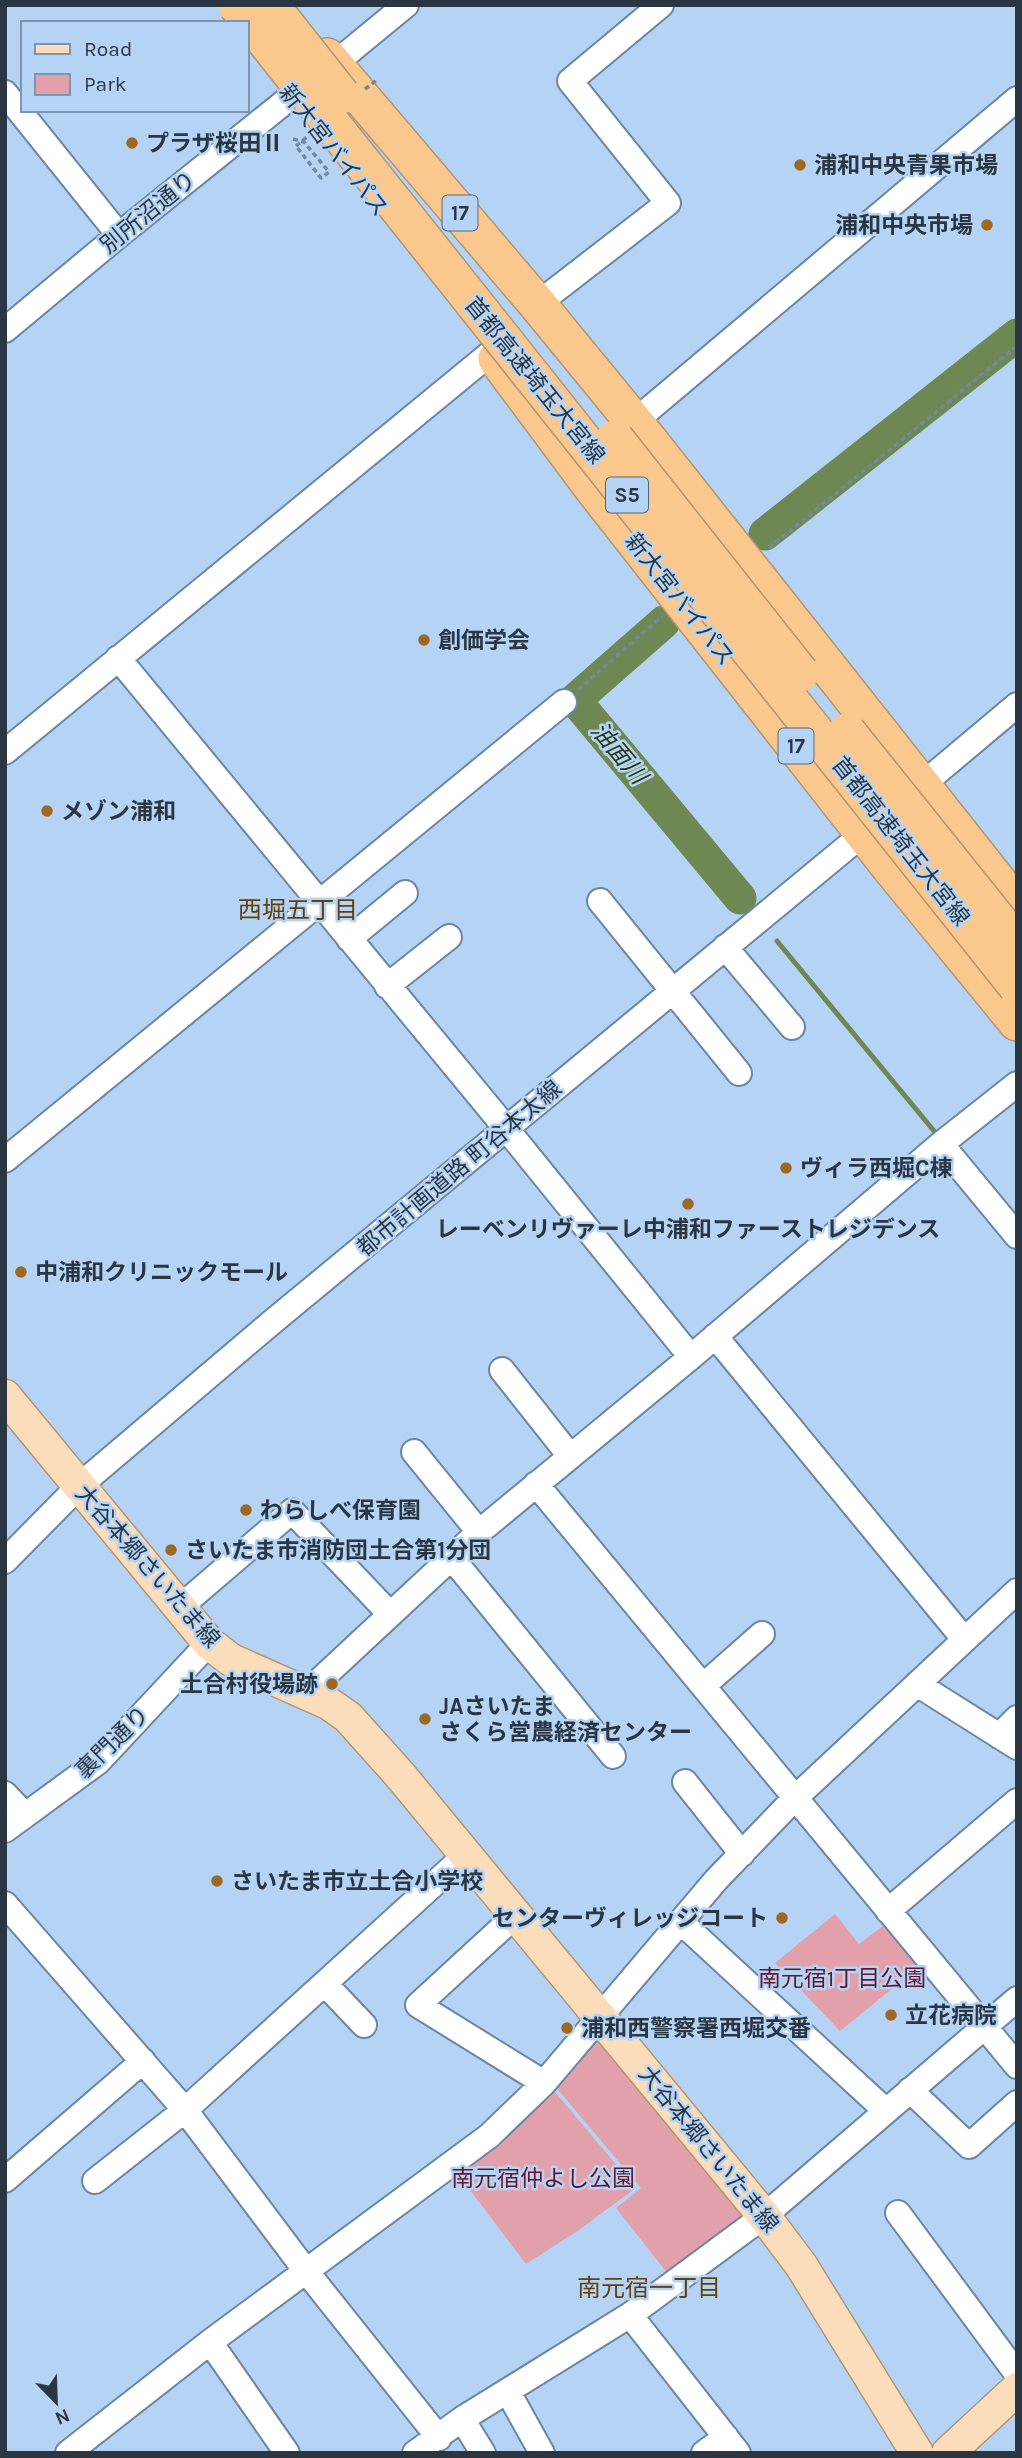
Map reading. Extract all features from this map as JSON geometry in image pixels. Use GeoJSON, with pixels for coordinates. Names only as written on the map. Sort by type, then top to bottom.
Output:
{"type":"FeatureCollection","features":[{"type":"Feature","properties":{"kind":"highway"},"geometry":{"type":"LineString","coordinates":[[220,5],[232,21]]}},
{"type":"Feature","properties":{"kind":"highway","name":"首都高速埼玉大宮線"},"geometry":{"type":"LineString","coordinates":[[237,5],[1004,988]]}},
{"type":"Feature","properties":{"kind":"highway","name":"首都高速埼玉大宮線"},"geometry":{"type":"LineString","coordinates":[[270,5],[1017,944]]}},
{"type":"Feature","properties":{"kind":"highway","name":"17"},"geometry":{"type":"LineString","coordinates":[[285,5],[538,305],[761,582],[810,697],[849,756],[894,808]]}},
{"type":"Feature","properties":{"kind":"highway","name":"新大宮バイパス"},"geometry":{"type":"LineString","coordinates":[[248,40],[492,352],[577,467],[894,808],[1017,906]]}},
{"type":"Feature","properties":{"kind":"highway"},"geometry":{"type":"LineString","coordinates":[[577,467],[634,422]]}},
{"type":"Feature","properties":{"kind":"highway"},"geometry":{"type":"LineString","coordinates":[[894,808],[941,865],[970,949],[1004,988],[1017,1022]]}},
{"type":"Feature","properties":{"kind":"main road","name":"大谷本郷さいたま線"},"geometry":{"type":"LineString","coordinates":[[5,1396],[209,1643],[231,1660],[328,1703],[348,1717],[467,1854],[602,2016],[801,2265],[917,2453]]}},
{"type":"Feature","properties":{"kind":"main road"},"geometry":{"type":"LineString","coordinates":[[948,2453],[1017,2389]]}},
{"type":"Feature","properties":{"kind":"street"},"geometry":{"type":"LineString","coordinates":[[333,65],[406,5]]}},
{"type":"Feature","properties":{"kind":"street"},"geometry":{"type":"LineString","coordinates":[[553,292],[667,203],[570,81],[661,5]]}},
{"type":"Feature","properties":{"kind":"street"},"geometry":{"type":"LineString","coordinates":[[5,93],[119,235]]}},
{"type":"Feature","properties":{"kind":"street","name":"別所沼通り"},"geometry":{"type":"LineString","coordinates":[[5,330],[292,96]]}},
{"type":"Feature","properties":{"kind":"street"},"geometry":{"type":"LineString","coordinates":[[634,422],[1017,99]]}},
{"type":"Feature","properties":{"kind":"street"},"geometry":{"type":"LineString","coordinates":[[5,752],[492,352]]}},
{"type":"Feature","properties":{"kind":"street"},"geometry":{"type":"LineString","coordinates":[[118,658],[507,1129],[691,1357]]}},
{"type":"Feature","properties":{"kind":"street"},"geometry":{"type":"LineString","coordinates":[[5,1160],[564,702]]}},
{"type":"Feature","properties":{"kind":"street","name":"都市計画道路 町谷本太線"},"geometry":{"type":"LineString","coordinates":[[5,1561],[79,1486],[1017,705]]}},
{"type":"Feature","properties":{"kind":"street"},"geometry":{"type":"LineString","coordinates":[[349,939],[405,893]]}},
{"type":"Feature","properties":{"kind":"street"},"geometry":{"type":"LineString","coordinates":[[600,901],[738,1073]]}},
{"type":"Feature","properties":{"kind":"street"},"geometry":{"type":"LineString","coordinates":[[387,986],[449,937]]}},
{"type":"Feature","properties":{"kind":"street"},"geometry":{"type":"LineString","coordinates":[[726,947],[792,1027]]}},
{"type":"Feature","properties":{"kind":"street"},"geometry":{"type":"LineString","coordinates":[[306,1693],[451,1557],[536,1484],[1017,1084]]}},
{"type":"Feature","properties":{"kind":"street"},"geometry":{"type":"LineString","coordinates":[[943,1143],[1017,1236]]}},
{"type":"Feature","properties":{"kind":"street"},"geometry":{"type":"LineString","coordinates":[[715,1336],[964,1639]]}},
{"type":"Feature","properties":{"kind":"street"},"geometry":{"type":"LineString","coordinates":[[502,1370],[570,1456]]}},
{"type":"Feature","properties":{"kind":"street"},"geometry":{"type":"LineString","coordinates":[[414,1452],[480,1532]]}},
{"type":"Feature","properties":{"kind":"street"},"geometry":{"type":"LineString","coordinates":[[536,1484],[1017,2066]]}},
{"type":"Feature","properties":{"kind":"street"},"geometry":{"type":"LineString","coordinates":[[179,1608],[292,1511],[390,1614]]}},
{"type":"Feature","properties":{"kind":"street"},"geometry":{"type":"LineString","coordinates":[[451,1557],[613,1756]]}},
{"type":"Feature","properties":{"kind":"street"},"geometry":{"type":"LineString","coordinates":[[68,2453],[210,2342],[489,2136],[544,2083],[742,1854],[795,1798],[1017,1591]]}},
{"type":"Feature","properties":{"kind":"street"},"geometry":{"type":"LineString","coordinates":[[703,1686],[762,1634]]}},
{"type":"Feature","properties":{"kind":"street","name":"裏門通り"},"geometry":{"type":"LineString","coordinates":[[14,1822],[98,1762],[209,1643]]}},
{"type":"Feature","properties":{"kind":"street"},"geometry":{"type":"LineString","coordinates":[[917,1684],[1008,1741],[1017,1718]]}},
{"type":"Feature","properties":{"kind":"street"},"geometry":{"type":"LineString","coordinates":[[685,1782],[742,1854]]}},
{"type":"Feature","properties":{"kind":"street"},"geometry":{"type":"LineString","coordinates":[[5,1794],[14,1822]]}},
{"type":"Feature","properties":{"kind":"street"},"geometry":{"type":"LineString","coordinates":[[888,1910],[1017,1801]]}},
{"type":"Feature","properties":{"kind":"street"},"geometry":{"type":"LineString","coordinates":[[95,2181],[185,2110],[467,1854]]}},
{"type":"Feature","properties":{"kind":"street"},"geometry":{"type":"LineString","coordinates":[[5,1904],[185,2110],[306,2271],[439,2438]]}},
{"type":"Feature","properties":{"kind":"street"},"geometry":{"type":"LineString","coordinates":[[517,1914],[418,2005],[544,2083]]}},
{"type":"Feature","properties":{"kind":"street"},"geometry":{"type":"LineString","coordinates":[[682,1923],[886,2111]]}},
{"type":"Feature","properties":{"kind":"street"},"geometry":{"type":"LineString","coordinates":[[324,1984],[364,2025]]}},
{"type":"Feature","properties":{"kind":"street"},"geometry":{"type":"LineString","coordinates":[[415,2453],[462,2419],[630,2315],[764,2216],[1017,1999]]}},
{"type":"Feature","properties":{"kind":"street"},"geometry":{"type":"LineString","coordinates":[[5,2180],[143,2061]]}},
{"type":"Feature","properties":{"kind":"street"},"geometry":{"type":"LineString","coordinates":[[910,2090],[969,2146],[1017,2103]]}},
{"type":"Feature","properties":{"kind":"street"},"geometry":{"type":"LineString","coordinates":[[898,2213],[1017,2374]]}},
{"type":"Feature","properties":{"kind":"street"},"geometry":{"type":"LineString","coordinates":[[630,2315],[732,2445],[705,2453]]}},
{"type":"Feature","properties":{"kind":"street"},"geometry":{"type":"LineString","coordinates":[[210,2342],[287,2453]]}},
{"type":"Feature","properties":{"kind":"street"},"geometry":{"type":"LineString","coordinates":[[508,2392],[542,2453]]}},
{"type":"Feature","properties":{"kind":"street"},"geometry":{"type":"LineString","coordinates":[[462,2419],[482,2453]]}},
{"type":"Feature","properties":{"kind":"path"},"geometry":{"type":"LineString","coordinates":[[293,139],[304,142],[329,172],[321,178],[296,146]]}},
{"type":"Feature","properties":{"kind":"path"},"geometry":{"type":"LineString","coordinates":[[762,542],[768,549],[772,547],[1017,346]]}},
{"type":"Feature","properties":{"kind":"path"},"geometry":{"type":"LineString","coordinates":[[564,702],[663,615]]}},
{"type":"Feature","properties":{"kind":"green space","name":"南元宿1丁目公園"},"geometry":{"type":"Polygon","coordinates":[[[835,1914],[859,1944],[883,1926],[919,1967],[840,2031],[775,1963],[835,1914]]]}},
{"type":"Feature","properties":{"kind":"green space"},"geometry":{"type":"Polygon","coordinates":[[[597,2035],[745,2217],[668,2274],[616,2208],[641,2188],[553,2084],[597,2035]]]}},
{"type":"Feature","properties":{"kind":"green space","name":"南元宿仲よし公園"},"geometry":{"type":"Polygon","coordinates":[[[550,2086],[636,2188],[579,2230],[526,2264],[454,2169],[550,2086]]]}},
{"type":"Feature","properties":{"kind":"waterway","name":"油面川"},"geometry":{"type":"LineString","coordinates":[[765,534],[1017,335]]}},
{"type":"Feature","properties":{"kind":"waterway","name":"油面川"},"geometry":{"type":"LineString","coordinates":[[664,622],[575,700],[740,898]]}},
{"type":"Feature","properties":{"kind":"waterway","name":"油面川"},"geometry":{"type":"LineString","coordinates":[[574,710],[579,705]]}},
{"type":"Feature","properties":{"kind":"waterway","name":"油面川"},"geometry":{"type":"LineString","coordinates":[[777,941],[939,1137]]}},
{"type":"Feature","properties":{"kind":"place","name":"プラザ桜田Ⅱ"},"geometry":{"type":"Point","coordinates":[132,143]}},
{"type":"Feature","properties":{"kind":"place","name":"浦和中央青果市場"},"geometry":{"type":"Point","coordinates":[800,165]}},
{"type":"Feature","properties":{"kind":"place","name":"浦和中央市場"},"geometry":{"type":"Point","coordinates":[987,225]}},
{"type":"Feature","properties":{"kind":"place","name":"創価学会"},"geometry":{"type":"Point","coordinates":[424,640]}},
{"type":"Feature","properties":{"kind":"place","name":"メゾン浦和"},"geometry":{"type":"Point","coordinates":[47,811]}},
{"type":"Feature","properties":{"kind":"place","name":"ヴィラ西堀C棟"},"geometry":{"type":"Point","coordinates":[786,1168]}},
{"type":"Feature","properties":{"kind":"place","name":"レーベンリヴァーレ中浦和ファーストレジデンス"},"geometry":{"type":"Point","coordinates":[688,1204]}},
{"type":"Feature","properties":{"kind":"place","name":"中浦和クリニックモール"},"geometry":{"type":"Point","coordinates":[21,1272]}},
{"type":"Feature","properties":{"kind":"place","name":"わらしべ保育園"},"geometry":{"type":"Point","coordinates":[246,1510]}},
{"type":"Feature","properties":{"kind":"place","name":"さいたま市消防団土合第1分団"},"geometry":{"type":"Point","coordinates":[171,1550]}},
{"type":"Feature","properties":{"kind":"place","name":"土合村役場跡"},"geometry":{"type":"Point","coordinates":[332,1684]}},
{"type":"Feature","properties":{"kind":"place","name":"JAさいたま さくら営農経済センター"},"geometry":{"type":"Point","coordinates":[425,1719]}},
{"type":"Feature","properties":{"kind":"place","name":"さいたま市立土合小学校"},"geometry":{"type":"Point","coordinates":[217,1881]}},
{"type":"Feature","properties":{"kind":"place","name":"センターヴィレッジコート"},"geometry":{"type":"Point","coordinates":[782,1918]}},
{"type":"Feature","properties":{"kind":"place","name":"立花病院"},"geometry":{"type":"Point","coordinates":[891,2015]}},
{"type":"Feature","properties":{"kind":"place","name":"浦和西警察署西堀交番"},"geometry":{"type":"Point","coordinates":[567,2028]}},
{"type":"Feature","properties":{"kind":"district","name":"西堀五丁目"},"geometry":{"type":"Point","coordinates":[298,910]}},
{"type":"Feature","properties":{"kind":"district","name":"南元宿一丁目"},"geometry":{"type":"Point","coordinates":[649,2288]}}]}
